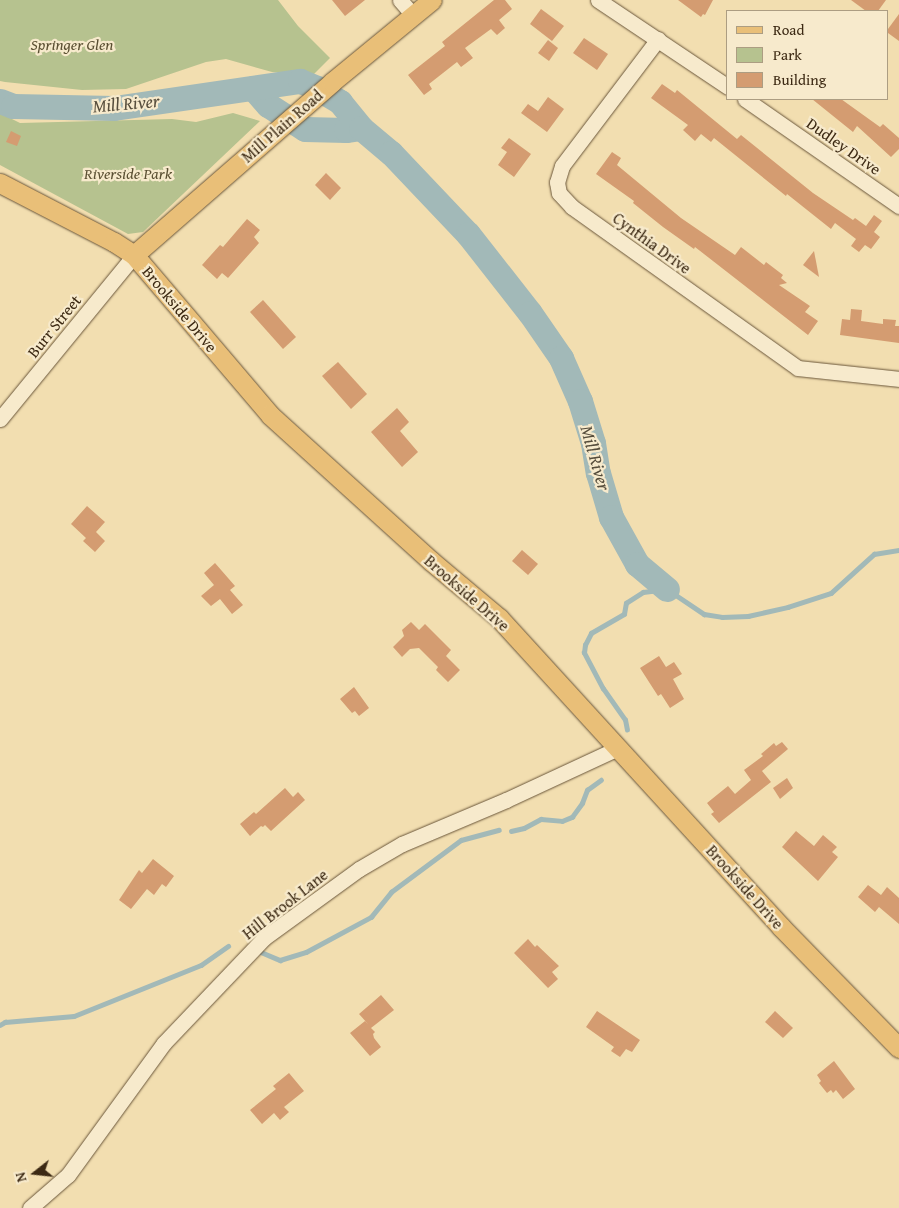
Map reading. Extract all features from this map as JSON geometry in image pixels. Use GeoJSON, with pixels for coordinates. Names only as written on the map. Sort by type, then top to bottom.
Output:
{"type":"FeatureCollection","features":[{"type":"Feature","properties":{"kind":"main road","name":"Mill Plain Road"},"geometry":{"type":"LineString","coordinates":[[134,255],[332,82],[432,0]]}},
{"type":"Feature","properties":{"kind":"main road","name":"Brookside Drive"},"geometry":{"type":"LineString","coordinates":[[0,184],[114,242],[134,255],[270,415],[430,561],[499,618],[786,933],[899,1048]]}},
{"type":"Feature","properties":{"kind":"street"},"geometry":{"type":"LineString","coordinates":[[400,0],[413,15]]}},
{"type":"Feature","properties":{"kind":"street"},"geometry":{"type":"LineString","coordinates":[[598,0],[658,38],[726,86]]}},
{"type":"Feature","properties":{"kind":"street","name":"Cynthia Drive"},"geometry":{"type":"LineString","coordinates":[[658,38],[562,166],[557,182],[559,193],[572,206],[798,368],[899,379]]}},
{"type":"Feature","properties":{"kind":"street","name":"Dudley Drive"},"geometry":{"type":"LineString","coordinates":[[746,100],[898,204]]}},
{"type":"Feature","properties":{"kind":"street","name":"Burr Street"},"geometry":{"type":"LineString","coordinates":[[0,419],[134,255]]}},
{"type":"Feature","properties":{"kind":"street","name":"Hill Brook Lane"},"geometry":{"type":"LineString","coordinates":[[30,1208],[68,1175],[164,1043],[264,938],[359,869],[402,844],[506,800],[618,748]]}},
{"type":"Feature","properties":{"kind":"green space","name":"Springer Glen"},"geometry":{"type":"Polygon","coordinates":[[[0,0],[278,0],[298,26],[330,58],[313,75],[272,72],[226,59],[206,62],[126,89],[82,90],[5,82],[0,81],[0,0]]]}},
{"type":"Feature","properties":{"kind":"green space","name":"Riverside Park"},"geometry":{"type":"Polygon","coordinates":[[[0,113],[20,123],[172,119],[196,122],[233,113],[260,121],[143,232],[128,234],[0,165],[0,113]]]}},
{"type":"Feature","properties":{"kind":"building"},"geometry":{"type":"Polygon","coordinates":[[[332,0],[365,0],[345,16],[332,0]]]}},
{"type":"Feature","properties":{"kind":"building"},"geometry":{"type":"Polygon","coordinates":[[[494,0],[505,0],[512,9],[499,20],[505,28],[497,35],[491,29],[465,48],[473,58],[461,67],[457,62],[429,84],[432,89],[424,95],[408,75],[445,46],[442,42],[494,0]]]}},
{"type":"Feature","properties":{"kind":"building"},"geometry":{"type":"Polygon","coordinates":[[[678,0],[713,0],[705,15],[703,14],[701,17],[678,0]]]}},
{"type":"Feature","properties":{"kind":"building"},"geometry":{"type":"Polygon","coordinates":[[[851,0],[886,0],[879,10],[865,10],[851,0]]]}},
{"type":"Feature","properties":{"kind":"building"},"geometry":{"type":"Polygon","coordinates":[[[541,9],[564,26],[552,41],[530,24],[541,9]]]}},
{"type":"Feature","properties":{"kind":"building"},"geometry":{"type":"Polygon","coordinates":[[[899,14],[899,41],[889,34],[889,28],[899,14]]]}},
{"type":"Feature","properties":{"kind":"building"},"geometry":{"type":"Polygon","coordinates":[[[584,38],[608,54],[597,70],[573,53],[584,38]]]}},
{"type":"Feature","properties":{"kind":"building"},"geometry":{"type":"Polygon","coordinates":[[[548,40],[558,48],[549,61],[538,53],[548,40]]]}},
{"type":"Feature","properties":{"kind":"building"},"geometry":{"type":"Polygon","coordinates":[[[662,84],[675,93],[677,90],[737,139],[741,135],[813,193],[853,220],[855,218],[866,226],[874,215],[882,221],[874,232],[880,237],[871,249],[865,245],[859,252],[851,246],[856,239],[835,223],[831,229],[787,194],[786,196],[714,138],[711,142],[701,134],[695,141],[683,130],[688,125],[651,98],[662,84]]]}},
{"type":"Feature","properties":{"kind":"building"},"geometry":{"type":"Polygon","coordinates":[[[548,97],[564,109],[547,132],[521,113],[528,104],[538,111],[548,97]]]}},
{"type":"Feature","properties":{"kind":"building"},"geometry":{"type":"Polygon","coordinates":[[[813,100],[842,100],[880,127],[883,124],[899,138],[899,149],[891,157],[857,126],[853,132],[813,100]]]}},
{"type":"Feature","properties":{"kind":"building"},"geometry":{"type":"Polygon","coordinates":[[[11,131],[21,136],[17,146],[6,142],[11,131]]]}},
{"type":"Feature","properties":{"kind":"building"},"geometry":{"type":"Polygon","coordinates":[[[509,138],[531,154],[514,177],[498,165],[507,152],[501,148],[509,138]]]}},
{"type":"Feature","properties":{"kind":"building"},"geometry":{"type":"Polygon","coordinates":[[[612,152],[621,158],[617,165],[681,218],[735,255],[741,247],[764,265],[766,262],[783,275],[781,278],[787,283],[779,285],[810,306],[805,312],[818,321],[808,335],[695,247],[694,249],[663,227],[633,203],[634,201],[596,174],[612,152]]]}},
{"type":"Feature","properties":{"kind":"building"},"geometry":{"type":"Polygon","coordinates":[[[326,173],[341,188],[330,200],[315,185],[326,173]]]}},
{"type":"Feature","properties":{"kind":"building"},"geometry":{"type":"Polygon","coordinates":[[[247,219],[260,230],[254,237],[259,243],[228,278],[222,273],[217,279],[202,265],[220,245],[223,247],[247,219]]]}},
{"type":"Feature","properties":{"kind":"building"},"geometry":{"type":"Polygon","coordinates":[[[814,251],[819,277],[803,265],[814,251]]]}},
{"type":"Feature","properties":{"kind":"building"},"geometry":{"type":"Polygon","coordinates":[[[263,300],[296,337],[283,349],[250,312],[263,300]]]}},
{"type":"Feature","properties":{"kind":"building"},"geometry":{"type":"Polygon","coordinates":[[[851,309],[862,310],[861,321],[883,324],[883,319],[896,320],[895,326],[899,326],[899,343],[840,335],[842,319],[850,320],[851,309]]]}},
{"type":"Feature","properties":{"kind":"building"},"geometry":{"type":"Polygon","coordinates":[[[338,362],[367,394],[351,409],[322,376],[338,362]]]}},
{"type":"Feature","properties":{"kind":"building"},"geometry":{"type":"Polygon","coordinates":[[[397,408],[409,422],[400,431],[418,452],[402,467],[371,432],[397,408]]]}},
{"type":"Feature","properties":{"kind":"building"},"geometry":{"type":"Polygon","coordinates":[[[87,506],[105,522],[96,532],[105,541],[95,552],[83,541],[86,538],[71,524],[87,506]]]}},
{"type":"Feature","properties":{"kind":"building"},"geometry":{"type":"Polygon","coordinates":[[[522,550],[538,564],[528,575],[512,561],[522,550]]]}},
{"type":"Feature","properties":{"kind":"building"},"geometry":{"type":"Polygon","coordinates":[[[215,563],[235,586],[230,590],[243,605],[232,614],[220,599],[211,606],[201,596],[214,585],[204,573],[215,563]]]}},
{"type":"Feature","properties":{"kind":"building"},"geometry":{"type":"Polygon","coordinates":[[[411,622],[419,630],[425,624],[451,650],[446,656],[460,670],[448,682],[436,670],[438,667],[419,648],[410,649],[402,657],[393,647],[404,636],[402,630],[411,622]]]}},
{"type":"Feature","properties":{"kind":"building"},"geometry":{"type":"Polygon","coordinates":[[[659,656],[666,667],[674,662],[682,674],[673,679],[684,699],[670,708],[661,694],[658,696],[640,668],[659,656]]]}},
{"type":"Feature","properties":{"kind":"building"},"geometry":{"type":"Polygon","coordinates":[[[354,687],[369,708],[359,716],[355,711],[352,713],[340,699],[354,687]]]}},
{"type":"Feature","properties":{"kind":"building"},"geometry":{"type":"Polygon","coordinates":[[[782,742],[788,749],[762,771],[771,782],[719,823],[711,814],[714,812],[707,803],[728,786],[735,794],[751,780],[744,770],[763,756],[761,754],[774,743],[776,746],[782,742]]]}},
{"type":"Feature","properties":{"kind":"building"},"geometry":{"type":"Polygon","coordinates":[[[787,778],[793,788],[780,799],[773,788],[787,778]]]}},
{"type":"Feature","properties":{"kind":"building"},"geometry":{"type":"Polygon","coordinates":[[[285,788],[293,797],[298,792],[305,800],[271,831],[265,825],[261,826],[250,836],[240,824],[254,812],[256,814],[285,788]]]}},
{"type":"Feature","properties":{"kind":"building"},"geometry":{"type":"Polygon","coordinates":[[[796,831],[814,846],[823,835],[837,847],[832,852],[838,857],[818,881],[782,847],[796,831]]]}},
{"type":"Feature","properties":{"kind":"building"},"geometry":{"type":"Polygon","coordinates":[[[153,859],[174,876],[166,887],[162,884],[154,895],[147,889],[131,909],[119,900],[139,870],[142,873],[153,859]]]}},
{"type":"Feature","properties":{"kind":"building"},"geometry":{"type":"Polygon","coordinates":[[[868,885],[881,895],[887,887],[899,898],[899,924],[879,907],[875,912],[858,897],[868,885]]]}},
{"type":"Feature","properties":{"kind":"building"},"geometry":{"type":"Polygon","coordinates":[[[528,939],[559,966],[552,972],[558,979],[548,988],[514,953],[528,939]]]}},
{"type":"Feature","properties":{"kind":"building"},"geometry":{"type":"Polygon","coordinates":[[[381,995],[394,1010],[371,1028],[375,1032],[373,1034],[374,1038],[381,1047],[370,1056],[350,1033],[365,1021],[368,1024],[359,1014],[381,995]]]}},
{"type":"Feature","properties":{"kind":"building"},"geometry":{"type":"Polygon","coordinates":[[[597,1011],[640,1040],[632,1052],[626,1049],[620,1057],[611,1051],[614,1047],[586,1027],[597,1011]]]}},
{"type":"Feature","properties":{"kind":"building"},"geometry":{"type":"Polygon","coordinates":[[[775,1011],[793,1028],[783,1038],[765,1022],[775,1011]]]}},
{"type":"Feature","properties":{"kind":"building"},"geometry":{"type":"Polygon","coordinates":[[[834,1061],[855,1089],[843,1099],[836,1090],[833,1093],[831,1090],[827,1093],[819,1083],[821,1081],[817,1075],[834,1061]]]}},
{"type":"Feature","properties":{"kind":"building"},"geometry":{"type":"Polygon","coordinates":[[[289,1073],[304,1091],[284,1107],[289,1112],[280,1120],[274,1113],[262,1124],[250,1110],[276,1089],[273,1086],[289,1073]]]}},
{"type":"Feature","properties":{"kind":"waterway","name":"Mill River"},"geometry":{"type":"LineString","coordinates":[[0,101],[13,106],[114,108],[300,81],[317,88],[340,102],[361,128],[391,153],[468,234],[530,313],[561,358],[580,401],[593,443],[598,473],[611,517],[637,564],[667,589]]}},
{"type":"Feature","properties":{"kind":"waterway","name":"Mill River"},"geometry":{"type":"LineString","coordinates":[[253,88],[268,105],[305,129],[346,130],[361,128]]}},
{"type":"Feature","properties":{"kind":"waterway","name":"Mill River"},"geometry":{"type":"LineString","coordinates":[[627,730],[625,720],[603,689],[584,653],[585,645],[591,633],[624,614],[626,603],[643,592],[667,589],[704,614],[722,617],[748,616],[788,607],[831,593],[874,554],[899,550]]}},
{"type":"Feature","properties":{"kind":"waterway"},"geometry":{"type":"LineString","coordinates":[[511,831],[524,828],[541,819],[562,821],[572,817],[582,803],[587,790],[601,780]]}},
{"type":"Feature","properties":{"kind":"waterway"},"geometry":{"type":"LineString","coordinates":[[261,952],[280,960],[306,952],[371,917],[391,892],[461,840],[499,830]]}},
{"type":"Feature","properties":{"kind":"waterway"},"geometry":{"type":"LineString","coordinates":[[0,1025],[5,1022],[74,1016],[201,965],[228,946]]}}]}
